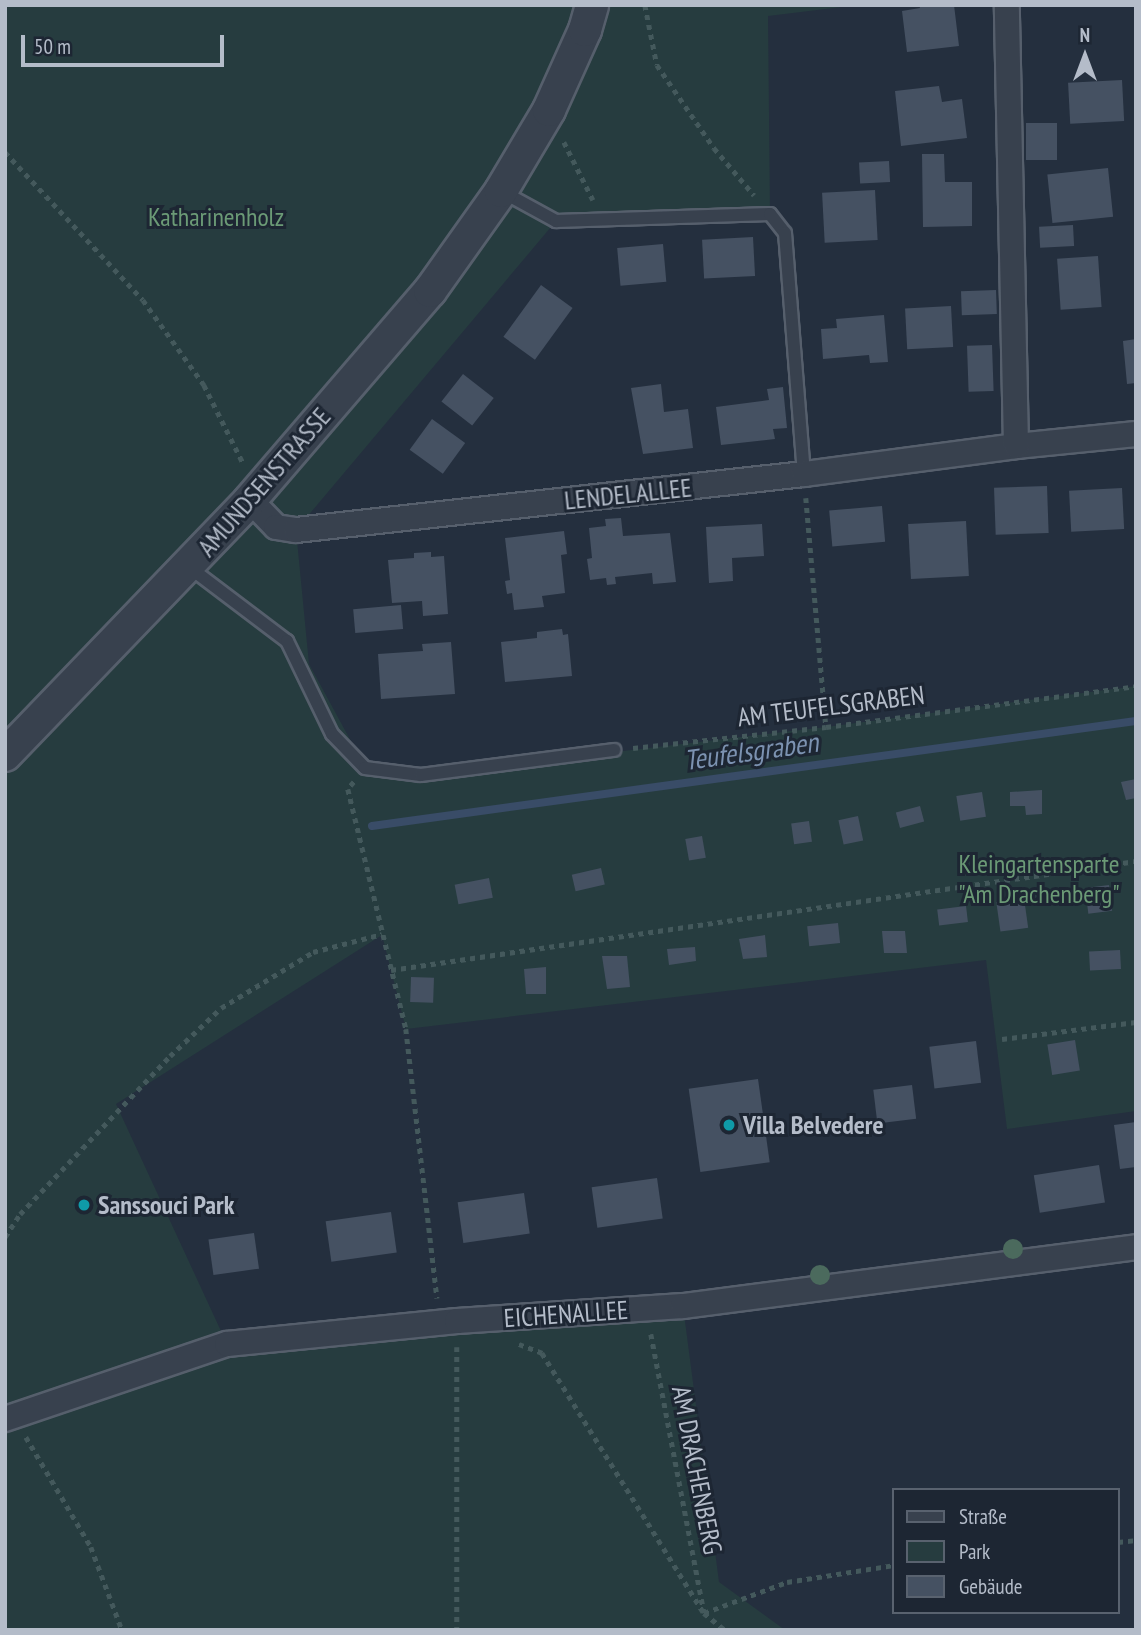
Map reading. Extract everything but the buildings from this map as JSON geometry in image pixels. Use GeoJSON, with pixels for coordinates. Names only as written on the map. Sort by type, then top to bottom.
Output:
{"type":"FeatureCollection","features":[{"type":"Feature","properties":{"kind":"street","name":"AMUNDSENSTRASSE"},"geometry":{"type":"LineString","coordinates":[[5,755],[255,495],[430,291],[501,191],[548,110],[584,30],[592,5]]}},
{"type":"Feature","properties":{"kind":"street"},"geometry":{"type":"LineString","coordinates":[[1007,5],[1016,446]]}},
{"type":"Feature","properties":{"kind":"street","name":"LENDELALLEE"},"geometry":{"type":"LineString","coordinates":[[255,495],[276,527],[296,530],[1136,434]]}},
{"type":"Feature","properties":{"kind":"street","name":"EICHENALLEE"},"geometry":{"type":"LineString","coordinates":[[6,1418],[227,1344],[449,1322],[646,1309],[1136,1247]]}},
{"type":"Feature","properties":{"kind":"lane"},"geometry":{"type":"LineString","coordinates":[[501,191],[556,221],[770,214],[785,233],[804,474]]}},
{"type":"Feature","properties":{"kind":"lane"},"geometry":{"type":"LineString","coordinates":[[189,566],[287,641],[332,734],[365,768],[421,775],[614,750]]}},
{"type":"Feature","properties":{"kind":"path"},"geometry":{"type":"LineString","coordinates":[[645,5],[657,65],[714,148],[770,214]]}},
{"type":"Feature","properties":{"kind":"path"},"geometry":{"type":"LineString","coordinates":[[548,110],[603,219]]}},
{"type":"Feature","properties":{"kind":"path"},"geometry":{"type":"LineString","coordinates":[[5,152],[144,300],[204,384],[244,466],[255,495]]}},
{"type":"Feature","properties":{"kind":"path"},"geometry":{"type":"LineString","coordinates":[[804,474],[826,727]]}},
{"type":"Feature","properties":{"kind":"path","name":"AM TEUFELSGRABEN"},"geometry":{"type":"LineString","coordinates":[[614,750],[826,727],[1136,687]]}},
{"type":"Feature","properties":{"kind":"path"},"geometry":{"type":"LineString","coordinates":[[348,789],[406,1029],[449,1322],[457,1630]]}},
{"type":"Feature","properties":{"kind":"path"},"geometry":{"type":"LineString","coordinates":[[391,970],[1136,861]]}},
{"type":"Feature","properties":{"kind":"path"},"geometry":{"type":"LineString","coordinates":[[5,1237],[20,1214],[170,1056],[221,1007],[313,952],[382,934]]}},
{"type":"Feature","properties":{"kind":"path"},"geometry":{"type":"LineString","coordinates":[[1002,1039],[1136,1023]]}},
{"type":"Feature","properties":{"kind":"path","name":"AM DRACHENBERG"},"geometry":{"type":"LineString","coordinates":[[646,1309],[704,1613]]}},
{"type":"Feature","properties":{"kind":"path"},"geometry":{"type":"LineString","coordinates":[[508,1340],[542,1353],[704,1613],[725,1630]]}},
{"type":"Feature","properties":{"kind":"path"},"geometry":{"type":"LineString","coordinates":[[6,1418],[29,1440],[91,1547],[122,1630]]}},
{"type":"Feature","properties":{"kind":"path"},"geometry":{"type":"LineString","coordinates":[[704,1613],[787,1582],[892,1565]]}},
{"type":"Feature","properties":{"kind":"green space"},"geometry":{"type":"Polygon","coordinates":[[[5,5],[858,5],[768,16],[770,214],[556,221],[296,530],[309,664],[365,767],[421,775],[826,727],[1136,686],[1136,1111],[1007,1129],[986,960],[406,1029],[382,935],[116,1104],[227,1344],[683,1306],[719,1582],[785,1630],[5,1630],[5,5]]]}},
{"type":"Feature","properties":{"kind":"waterway","name":"Teufelsgraben"},"geometry":{"type":"LineString","coordinates":[[372,826],[1136,721]]}},
{"type":"Feature","properties":{"kind":"place","name":"Villa Belvedere"},"geometry":{"type":"Point","coordinates":[729,1125]}},
{"type":"Feature","properties":{"kind":"place","name":"Sanssouci Park"},"geometry":{"type":"Point","coordinates":[84,1205]}},
{"type":"Feature","properties":{"kind":"park label","name":"Katharinenholz"},"geometry":{"type":"Point","coordinates":[216,217]}},
{"type":"Feature","properties":{"kind":"park label","name":"Kleingartensparte \"Am Drachenberg\""},"geometry":{"type":"Point","coordinates":[1039,879]}}]}
